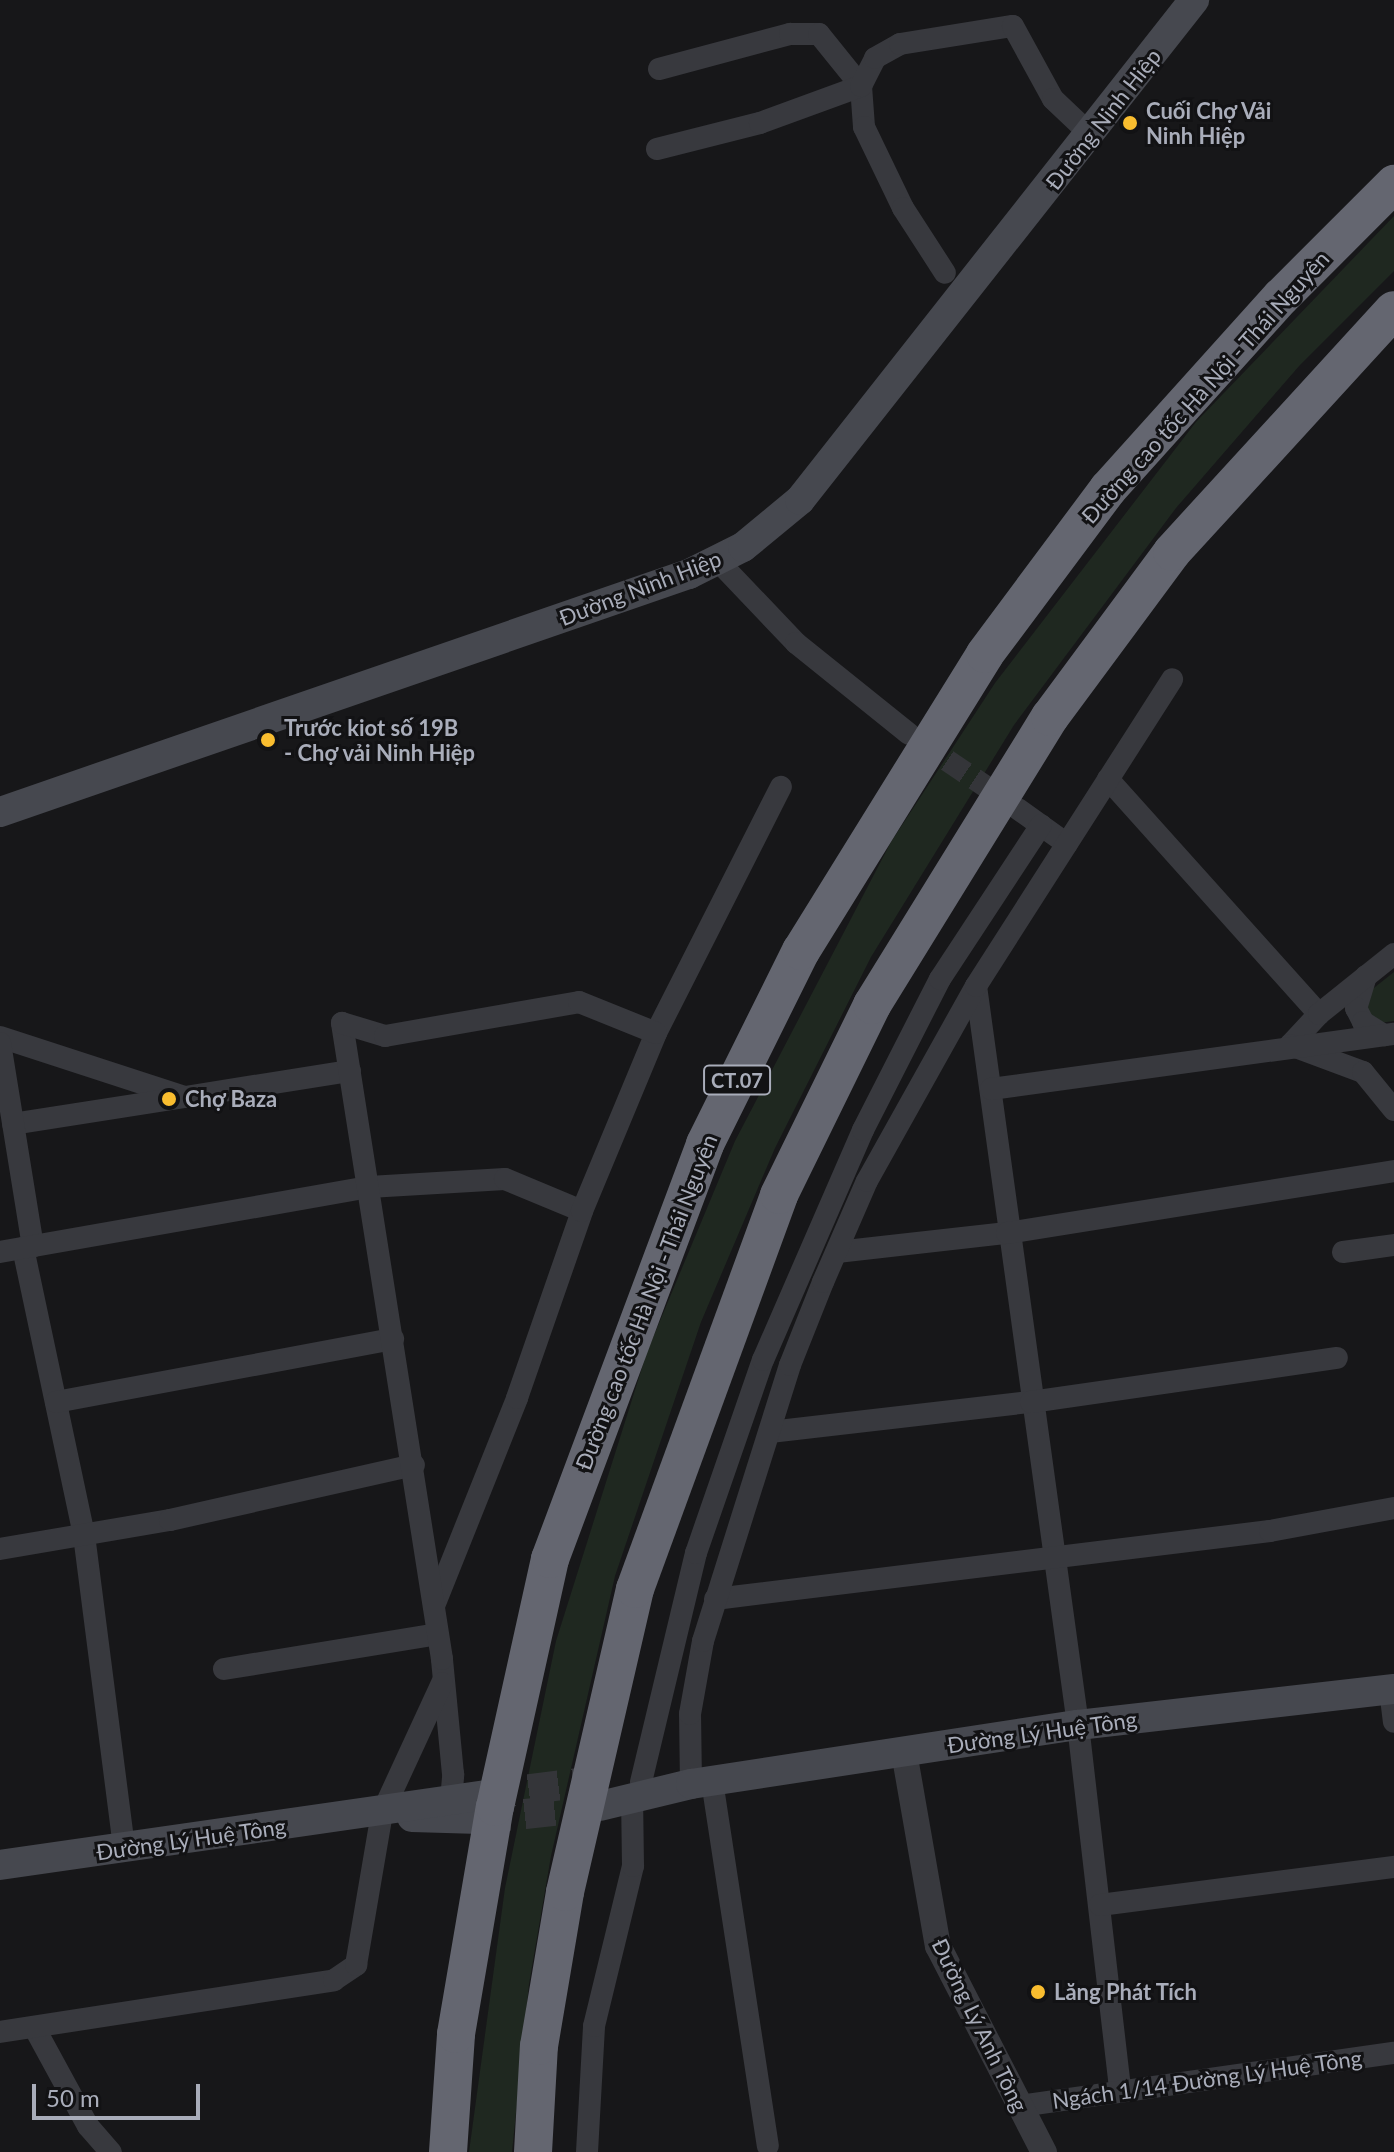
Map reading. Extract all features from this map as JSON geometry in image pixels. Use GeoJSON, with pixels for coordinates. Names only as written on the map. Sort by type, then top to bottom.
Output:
{"type":"FeatureCollection","features":[{"type":"Feature","properties":{"kind":"highway","name":"Đường cao tốc Hà Nội - Thái Nguyên"},"geometry":{"type":"LineString","coordinates":[[448,2152],[456,2034],[495,1807],[550,1559],[705,1144],[801,951],[985,654],[1108,489],[1281,297],[1394,184]]}},
{"type":"Feature","properties":{"kind":"highway"},"geometry":{"type":"LineString","coordinates":[[533,2152],[539,2046],[565,1892],[635,1589],[779,1195],[872,1005],[1050,717],[1172,552],[1394,310]]}},
{"type":"Feature","properties":{"kind":"main road","name":"Đường Ninh Hiệp"},"geometry":{"type":"LineString","coordinates":[[0,812],[603,605],[743,547],[800,500],[1091,135],[1194,0]]}},
{"type":"Feature","properties":{"kind":"main road","name":"Đường Lý Huệ Tông"},"geometry":{"type":"LineString","coordinates":[[601,1793],[701,1782],[1078,1725],[1392,1689]]}},
{"type":"Feature","properties":{"kind":"main road","name":"Đường Lý Huệ Tông"},"geometry":{"type":"LineString","coordinates":[[0,1865],[382,1813],[482,1807]]}},
{"type":"Feature","properties":{"kind":"street"},"geometry":{"type":"LineString","coordinates":[[945,273],[903,208],[864,127],[861,86],[875,58],[900,44],[1013,26],[1053,99],[1091,135]]}},
{"type":"Feature","properties":{"kind":"street"},"geometry":{"type":"LineString","coordinates":[[659,69],[790,34],[819,34],[861,86]]}},
{"type":"Feature","properties":{"kind":"street"},"geometry":{"type":"LineString","coordinates":[[657,149],[760,123],[861,86]]}},
{"type":"Feature","properties":{"kind":"street"},"geometry":{"type":"LineString","coordinates":[[717,560],[796,643],[909,734]]}},
{"type":"Feature","properties":{"kind":"street"},"geometry":{"type":"LineString","coordinates":[[768,2146],[690,1714],[715,1599],[790,1365],[867,1181],[976,986],[1172,679]]}},
{"type":"Feature","properties":{"kind":"street"},"geometry":{"type":"LineString","coordinates":[[1108,779],[1319,1014]]}},
{"type":"Feature","properties":{"kind":"street"},"geometry":{"type":"LineString","coordinates":[[434,1607],[517,1398],[582,1211],[656,1033],[781,787]]}},
{"type":"Feature","properties":{"kind":"street"},"geometry":{"type":"LineString","coordinates":[[1018,809],[1067,844]]}},
{"type":"Feature","properties":{"kind":"street"},"geometry":{"type":"LineString","coordinates":[[587,2152],[594,2026],[633,1866],[637,1790],[696,1553],[763,1360],[863,1130],[933,993],[1041,825]]}},
{"type":"Feature","properties":{"kind":"street"},"geometry":{"type":"LineString","coordinates":[[1290,1045],[1319,1014],[1394,954]]}},
{"type":"Feature","properties":{"kind":"street"},"geometry":{"type":"LineString","coordinates":[[1367,976],[1356,1008],[1363,1022],[1389,1035]]}},
{"type":"Feature","properties":{"kind":"street"},"geometry":{"type":"LineString","coordinates":[[976,986],[1007,1233],[1078,1725],[1120,2089]]}},
{"type":"Feature","properties":{"kind":"street"},"geometry":{"type":"LineString","coordinates":[[451,1810],[434,1607],[342,1023],[385,1036],[579,1002],[656,1033]]}},
{"type":"Feature","properties":{"kind":"street"},"geometry":{"type":"LineString","coordinates":[[991,1089],[1290,1045],[1389,1035]]}},
{"type":"Feature","properties":{"kind":"street"},"geometry":{"type":"LineString","coordinates":[[124,1849],[84,1535],[28,1247],[0,1040],[185,1097]]}},
{"type":"Feature","properties":{"kind":"street"},"geometry":{"type":"LineString","coordinates":[[1290,1045],[1363,1072],[1394,1110]]}},
{"type":"Feature","properties":{"kind":"street"},"geometry":{"type":"LineString","coordinates":[[13,1124],[350,1071]]}},
{"type":"Feature","properties":{"kind":"street"},"geometry":{"type":"LineString","coordinates":[[837,1252],[1007,1233],[1394,1171]]}},
{"type":"Feature","properties":{"kind":"street"},"geometry":{"type":"LineString","coordinates":[[0,1252],[369,1187],[505,1179],[582,1211]]}},
{"type":"Feature","properties":{"kind":"street"},"geometry":{"type":"LineString","coordinates":[[1343,1252],[1394,1245]]}},
{"type":"Feature","properties":{"kind":"street"},"geometry":{"type":"LineString","coordinates":[[56,1402],[393,1339]]}},
{"type":"Feature","properties":{"kind":"street"},"geometry":{"type":"LineString","coordinates":[[770,1432],[1031,1402],[1337,1358]]}},
{"type":"Feature","properties":{"kind":"street"},"geometry":{"type":"LineString","coordinates":[[0,1549],[84,1535],[414,1465]]}},
{"type":"Feature","properties":{"kind":"street"},"geometry":{"type":"LineString","coordinates":[[715,1599],[1270,1531],[1394,1508]]}},
{"type":"Feature","properties":{"kind":"street"},"geometry":{"type":"LineString","coordinates":[[224,1669],[437,1634]]}},
{"type":"Feature","properties":{"kind":"street"},"geometry":{"type":"LineString","coordinates":[[0,2032],[334,1980],[356,1965],[382,1813],[442,1681]]}},
{"type":"Feature","properties":{"kind":"street"},"geometry":{"type":"LineString","coordinates":[[1392,1689],[1394,1722]]}},
{"type":"Feature","properties":{"kind":"street","name":"Đường Lý Anh Tông"},"geometry":{"type":"LineString","coordinates":[[904,1752],[938,1946],[1044,2152]]}},
{"type":"Feature","properties":{"kind":"street"},"geometry":{"type":"LineString","coordinates":[[1100,1905],[1394,1867]]}},
{"type":"Feature","properties":{"kind":"street"},"geometry":{"type":"LineString","coordinates":[[34,2027],[88,2126],[111,2152]]}},
{"type":"Feature","properties":{"kind":"street","name":"Ngách 1/14 Đường Lý Huệ Tông"},"geometry":{"type":"LineString","coordinates":[[1020,2106],[1120,2089],[1394,2053]]}},
{"type":"Feature","properties":{"kind":"shaded area"},"geometry":{"type":"Polygon","coordinates":[[[1394,216],[1394,271],[1300,365],[1176,508],[1014,725],[871,957],[775,1148],[701,1322],[615,1576],[551,1856],[529,1984],[512,2152],[469,2152],[505,1888],[556,1641],[647,1352],[735,1141],[891,842],[995,683],[1196,422],[1394,216]]]}},
{"type":"Feature","properties":{"kind":"shaded area"},"geometry":{"type":"Polygon","coordinates":[[[1394,972],[1394,1021],[1380,1023],[1366,1015],[1370,991],[1394,972]]]}},
{"type":"Feature","properties":{"kind":"tunnel"},"geometry":{"type":"LineString","coordinates":[[920,742],[1010,803]]}},
{"type":"Feature","properties":{"kind":"tunnel"},"geometry":{"type":"LineString","coordinates":[[484,1795],[603,1780]]}},
{"type":"Feature","properties":{"kind":"tunnel"},"geometry":{"type":"LineString","coordinates":[[480,1819],[600,1806]]}},
{"type":"Feature","properties":{"kind":"place","name":"Cuối Chợ Vải Ninh Hiệp"},"geometry":{"type":"Point","coordinates":[1130,123]}},
{"type":"Feature","properties":{"kind":"place","name":"Trước kiot số 19B - Chợ vải Ninh Hiệp"},"geometry":{"type":"Point","coordinates":[268,740]}},
{"type":"Feature","properties":{"kind":"place","name":"Chợ Baza"},"geometry":{"type":"Point","coordinates":[169,1099]}},
{"type":"Feature","properties":{"kind":"place","name":"Lăng Phát Tích"},"geometry":{"type":"Point","coordinates":[1038,1992]}}]}
